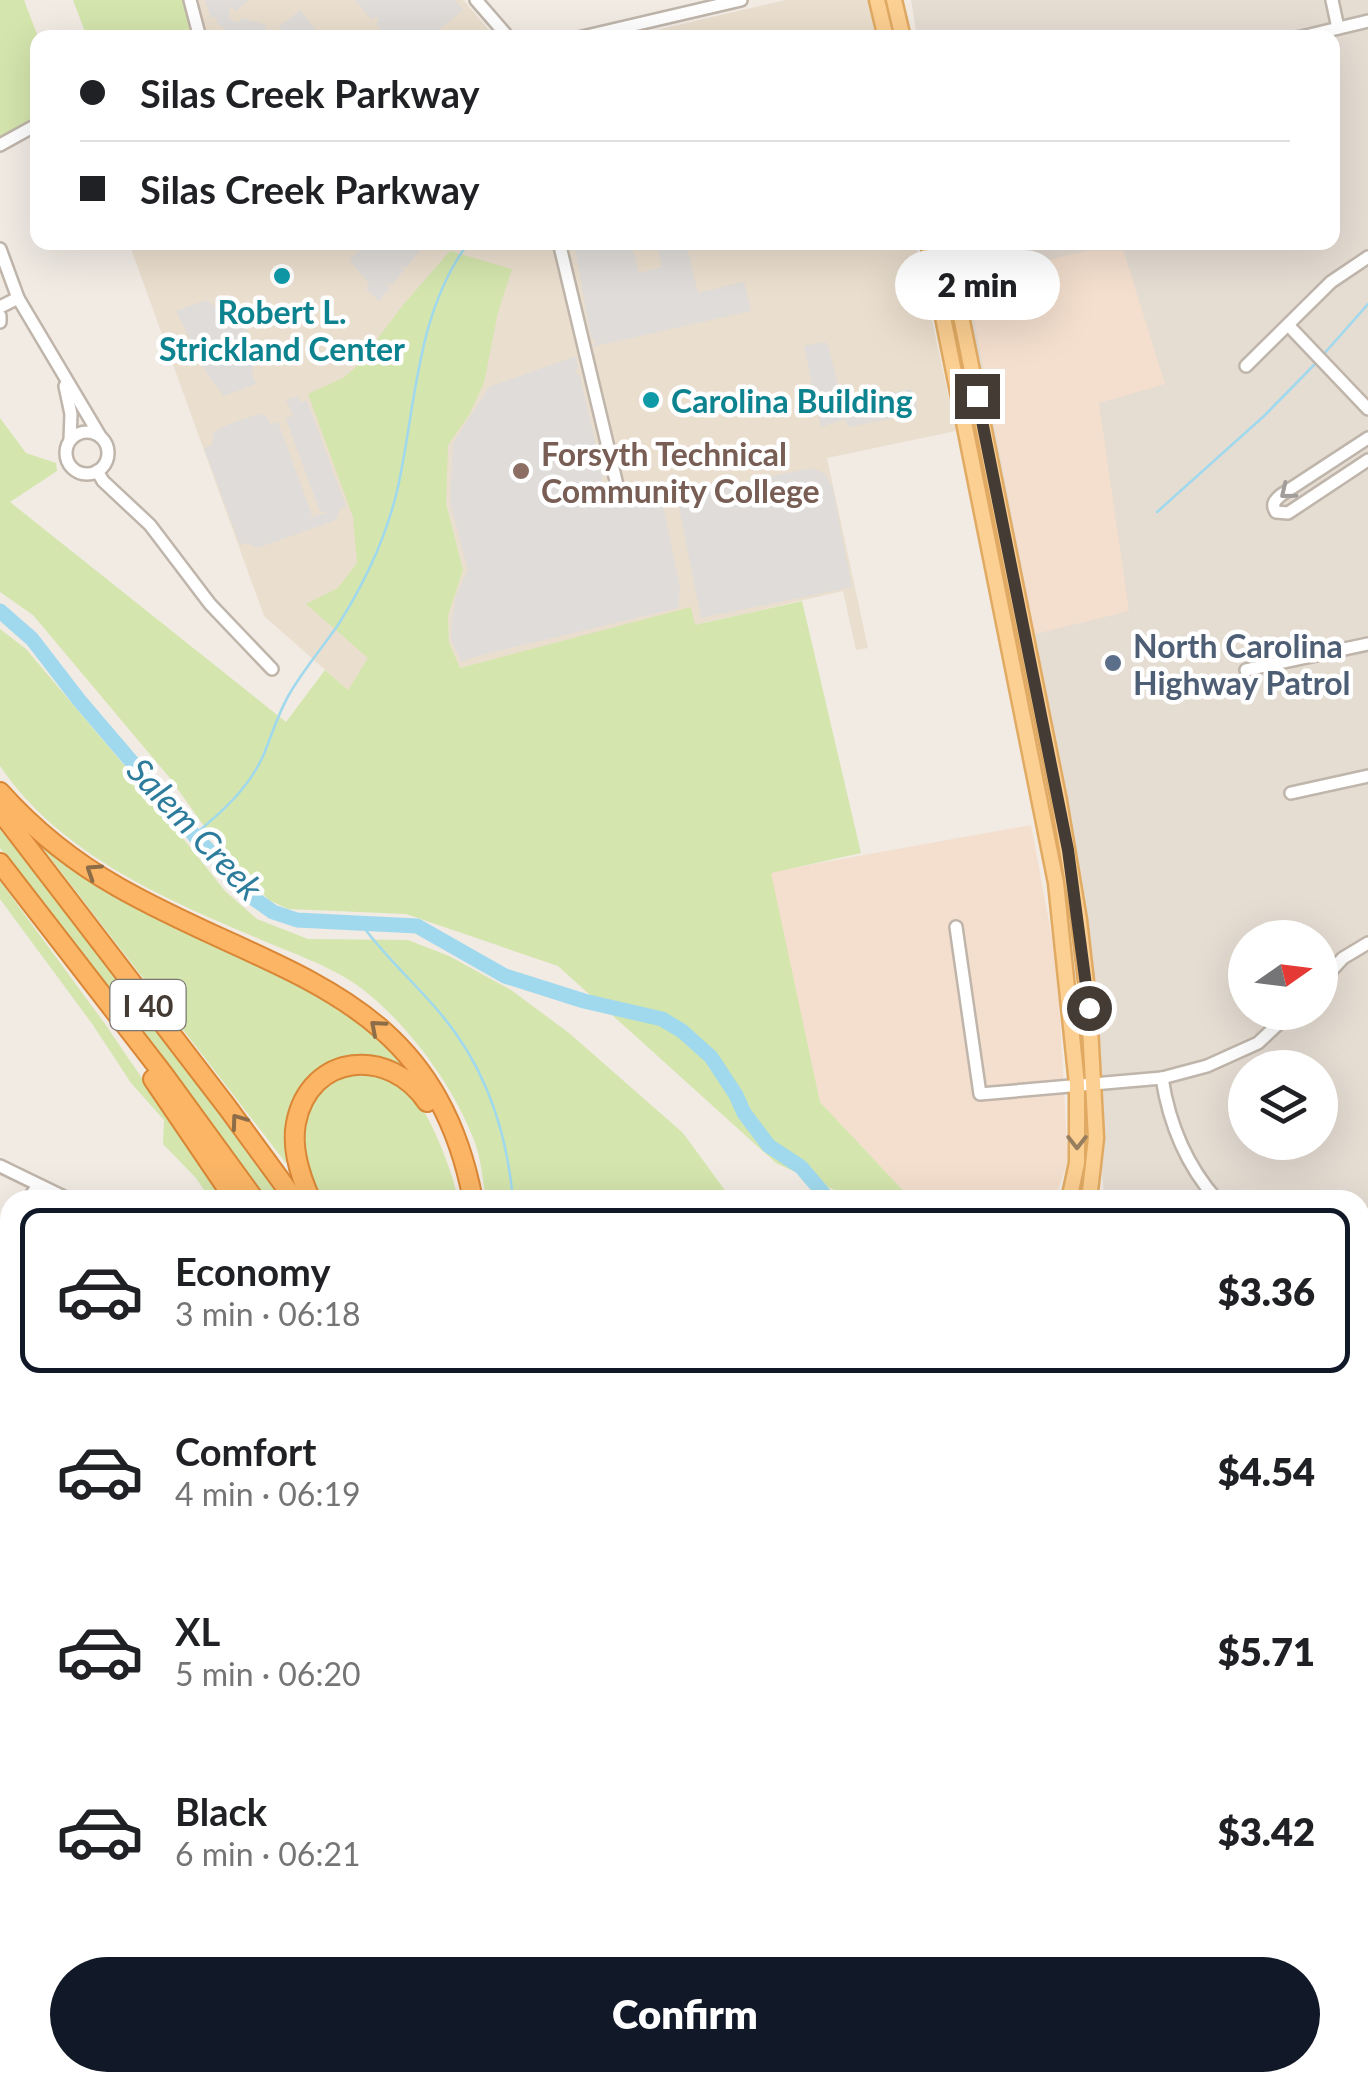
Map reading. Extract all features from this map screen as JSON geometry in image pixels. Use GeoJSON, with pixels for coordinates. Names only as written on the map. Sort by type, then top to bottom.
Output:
{"type":"FeatureCollection","features":[{"type":"Feature","properties":{"kind":"highway"},"geometry":{"type":"LineString","coordinates":[[0,792],[46,836],[96,874],[153,906],[318,983],[370,1019],[415,1066],[440,1104],[458,1140],[470,1190]]}},
{"type":"Feature","properties":{"kind":"highway","name":"I 40"},"geometry":{"type":"LineString","coordinates":[[0,811],[288,1190]]}},
{"type":"Feature","properties":{"kind":"highway","name":"I 40"},"geometry":{"type":"LineString","coordinates":[[0,863],[248,1190]]}},
{"type":"Feature","properties":{"kind":"highway"},"geometry":{"type":"LineString","coordinates":[[127,1027],[127,1044],[228,1190]]}},
{"type":"Feature","properties":{"kind":"highway"},"geometry":{"type":"LineString","coordinates":[[307,1190],[295,1150],[300,1110],[325,1076],[343,1067],[367,1064],[399,1073],[424,1097],[451,1151],[461,1190]]}},
{"type":"Feature","properties":{"kind":"main road"},"geometry":{"type":"LineString","coordinates":[[877,0],[884,30]]}},
{"type":"Feature","properties":{"kind":"main road"},"geometry":{"type":"LineString","coordinates":[[894,0],[900,30]]}},
{"type":"Feature","properties":{"kind":"main road"},"geometry":{"type":"LineString","coordinates":[[930,250],[1056,882],[1077,1084],[1076,1162],[1071,1190]]}},
{"type":"Feature","properties":{"kind":"main road"},"geometry":{"type":"LineString","coordinates":[[948,250],[1072,877],[1087,988],[1094,1082],[1096,1138],[1090,1190]]}},
{"type":"Feature","properties":{"kind":"main road"},"geometry":{"type":"LineString","coordinates":[[964,417],[974,419],[995,522],[1004,534]]}},
{"type":"Feature","properties":{"kind":"street"},"geometry":{"type":"LineString","coordinates":[[190,0],[196,30]]}},
{"type":"Feature","properties":{"kind":"street"},"geometry":{"type":"LineString","coordinates":[[476,0],[502,30]]}},
{"type":"Feature","properties":{"kind":"street"},"geometry":{"type":"LineString","coordinates":[[612,30],[741,0]]}},
{"type":"Feature","properties":{"kind":"street"},"geometry":{"type":"LineString","coordinates":[[1332,0],[1338,28]]}},
{"type":"Feature","properties":{"kind":"street"},"geometry":{"type":"LineString","coordinates":[[1330,30],[1368,21]]}},
{"type":"Feature","properties":{"kind":"street"},"geometry":{"type":"LineString","coordinates":[[0,145],[30,128]]}},
{"type":"Feature","properties":{"kind":"street"},"geometry":{"type":"LineString","coordinates":[[0,249],[18,298],[108,454],[97,471],[83,474],[71,466],[66,453],[71,414],[63,377]]}},
{"type":"Feature","properties":{"kind":"street"},"geometry":{"type":"LineString","coordinates":[[561,250],[617,485]]}},
{"type":"Feature","properties":{"kind":"street"},"geometry":{"type":"LineString","coordinates":[[1246,366],[1331,282],[1368,257]]}},
{"type":"Feature","properties":{"kind":"street"},"geometry":{"type":"LineString","coordinates":[[0,307],[18,298]]}},
{"type":"Feature","properties":{"kind":"street"},"geometry":{"type":"LineString","coordinates":[[1289,326],[1368,409]]}},
{"type":"Feature","properties":{"kind":"street"},"geometry":{"type":"LineString","coordinates":[[70,440],[81,432],[100,436]]}},
{"type":"Feature","properties":{"kind":"street"},"geometry":{"type":"LineString","coordinates":[[1368,438],[1295,484],[1274,501],[1273,507],[1276,512],[1288,513],[1368,460]]}},
{"type":"Feature","properties":{"kind":"street"},"geometry":{"type":"LineString","coordinates":[[97,471],[150,525],[210,604],[272,669]]}},
{"type":"Feature","properties":{"kind":"street"},"geometry":{"type":"LineString","coordinates":[[1246,670],[1368,644]]}},
{"type":"Feature","properties":{"kind":"street"},"geometry":{"type":"LineString","coordinates":[[1291,793],[1368,776]]}},
{"type":"Feature","properties":{"kind":"street"},"geometry":{"type":"LineString","coordinates":[[956,928],[980,1094],[1162,1078],[1242,1052],[1272,1030]]}},
{"type":"Feature","properties":{"kind":"street"},"geometry":{"type":"LineString","coordinates":[[1338,964],[1368,943]]}},
{"type":"Feature","properties":{"kind":"street"},"geometry":{"type":"LineString","coordinates":[[1162,1078],[1175,1133],[1210,1190]]}},
{"type":"Feature","properties":{"kind":"street"},"geometry":{"type":"LineString","coordinates":[[0,1166],[49,1190]]}},
{"type":"Feature","properties":{"kind":"street"},"geometry":{"type":"LineString","coordinates":[[35,1190],[38,1185]]}},
{"type":"Feature","properties":{"kind":"shaded area"},"geometry":{"type":"Polygon","coordinates":[[[196,0],[463,0],[489,30],[205,30],[196,0]]]}},
{"type":"Feature","properties":{"kind":"shaded area"},"geometry":{"type":"Polygon","coordinates":[[[205,0],[248,0],[236,11],[230,6],[229,18],[238,23],[242,18],[266,25],[265,30],[226,30],[216,17],[211,18],[205,0]]]}},
{"type":"Feature","properties":{"kind":"shaded area"},"geometry":{"type":"Polygon","coordinates":[[[355,0],[455,0],[463,10],[439,30],[381,30],[377,25],[379,17],[371,19],[355,0]]]}},
{"type":"Feature","properties":{"kind":"shaded area"},"geometry":{"type":"Polygon","coordinates":[[[786,0],[868,0],[875,30],[657,30],[786,0]]]}},
{"type":"Feature","properties":{"kind":"shaded area"},"geometry":{"type":"Polygon","coordinates":[[[911,0],[1368,0],[1368,1190],[1104,1190],[1054,778],[948,250],[1340,250],[1340,30],[916,30],[911,0]]]}},
{"type":"Feature","properties":{"kind":"shaded area"},"geometry":{"type":"Polygon","coordinates":[[[300,10],[316,30],[282,30],[279,27],[300,10]]]}},
{"type":"Feature","properties":{"kind":"shaded area","name":"Forsyth Technical Community College"},"geometry":{"type":"Polygon","coordinates":[[[132,250],[917,250],[956,431],[827,458],[868,648],[856,650],[843,591],[695,625],[690,608],[460,668],[449,642],[448,616],[463,570],[446,503],[446,485],[373,651],[348,690],[264,616],[132,250]]]}},
{"type":"Feature","properties":{"kind":"shaded area"},"geometry":{"type":"Polygon","coordinates":[[[359,250],[420,250],[406,268],[399,264],[404,270],[392,285],[385,282],[390,288],[379,301],[366,289],[369,283],[350,261],[359,250]]]}},
{"type":"Feature","properties":{"kind":"shaded area"},"geometry":{"type":"Polygon","coordinates":[[[575,250],[633,250],[639,273],[662,267],[658,250],[688,250],[698,293],[744,282],[751,311],[591,347],[596,341],[591,337],[575,250]]]}},
{"type":"Feature","properties":{"kind":"shaded area"},"geometry":{"type":"Polygon","coordinates":[[[1091,250],[1123,250],[1165,384],[1099,403],[1129,611],[1035,634],[966,279],[1091,250]]]}},
{"type":"Feature","properties":{"kind":"shaded area"},"geometry":{"type":"Polygon","coordinates":[[[207,300],[232,320],[243,318],[255,353],[252,373],[256,384],[224,396],[207,374],[176,311],[207,300]]]}},
{"type":"Feature","properties":{"kind":"shaded area"},"geometry":{"type":"Polygon","coordinates":[[[825,342],[842,402],[912,389],[918,413],[849,427],[845,419],[821,427],[804,346],[825,342]]]}},
{"type":"Feature","properties":{"kind":"shaded area"},"geometry":{"type":"Polygon","coordinates":[[[576,356],[575,372],[580,376],[603,475],[601,481],[606,483],[609,495],[587,498],[587,502],[604,500],[609,504],[660,491],[680,588],[678,608],[461,662],[451,639],[452,620],[456,596],[468,570],[450,502],[453,443],[489,387],[576,356]]]}},
{"type":"Feature","properties":{"kind":"shaded area"},"geometry":{"type":"Polygon","coordinates":[[[298,396],[300,402],[307,401],[346,506],[339,509],[337,518],[331,522],[257,548],[246,543],[240,545],[204,448],[212,445],[214,432],[227,425],[258,414],[266,416],[271,424],[278,422],[312,515],[305,519],[328,512],[320,512],[286,419],[293,415],[286,400],[298,396]]]}},
{"type":"Feature","properties":{"kind":"shaded area"},"geometry":{"type":"Polygon","coordinates":[[[812,468],[825,474],[832,486],[852,587],[701,618],[678,502],[690,499],[690,493],[812,468]]]}},
{"type":"Feature","properties":{"kind":"shaded area"},"geometry":{"type":"Polygon","coordinates":[[[1031,825],[1057,964],[1068,1162],[1058,1190],[903,1190],[820,1102],[770,872],[1031,825]]]}},
{"type":"Feature","properties":{"kind":"green space"},"geometry":{"type":"Polygon","coordinates":[[[0,0],[24,0],[35,30],[30,30],[30,123],[0,140],[0,0]]]}},
{"type":"Feature","properties":{"kind":"green space"},"geometry":{"type":"Polygon","coordinates":[[[73,0],[185,0],[194,30],[84,30],[73,0]]]}},
{"type":"Feature","properties":{"kind":"green space"},"geometry":{"type":"Polygon","coordinates":[[[450,251],[512,269],[498,312],[484,383],[469,415],[448,445],[446,503],[463,570],[448,616],[449,642],[460,668],[691,607],[695,625],[802,601],[861,853],[771,873],[820,1102],[903,1190],[834,1190],[776,1163],[558,966],[406,914],[288,909],[269,900],[224,854],[169,777],[33,615],[0,592],[0,418],[26,453],[56,463],[57,471],[10,502],[286,722],[325,670],[348,690],[368,658],[306,604],[338,588],[357,563],[353,517],[308,394],[343,378],[356,367],[450,251]]]}},
{"type":"Feature","properties":{"kind":"green space"},"geometry":{"type":"Polygon","coordinates":[[[0,629],[26,649],[225,891],[257,919],[308,939],[408,940],[449,956],[511,990],[569,1033],[683,1133],[725,1190],[484,1190],[476,1147],[454,1098],[412,1037],[361,988],[311,960],[186,907],[116,870],[52,824],[0,766],[0,629]]]}},
{"type":"Feature","properties":{"kind":"green space"},"geometry":{"type":"Polygon","coordinates":[[[0,829],[150,1021],[275,1190],[261,1190],[0,848],[0,829]]]}},
{"type":"Feature","properties":{"kind":"green space"},"geometry":{"type":"Polygon","coordinates":[[[45,843],[281,971],[367,1023],[405,1066],[401,1070],[319,1076],[286,1163],[41,846],[45,843]]]}},
{"type":"Feature","properties":{"kind":"green space"},"geometry":{"type":"Polygon","coordinates":[[[0,881],[105,1024],[218,1190],[204,1190],[163,1144],[164,1120],[131,1083],[0,899],[0,881]]]}},
{"type":"Feature","properties":{"kind":"green space"},"geometry":{"type":"Polygon","coordinates":[[[354,1070],[400,1081],[419,1102],[456,1190],[312,1190],[301,1160],[306,1109],[324,1085],[354,1070]]]}},
{"type":"Feature","properties":{"kind":"waterway"},"geometry":{"type":"LineString","coordinates":[[194,835],[250,779],[290,693],[338,625],[374,559],[398,487],[428,329],[451,269],[464,250]]}},
{"type":"Feature","properties":{"kind":"waterway"},"geometry":{"type":"LineString","coordinates":[[1323,355],[1368,304]]}},
{"type":"Feature","properties":{"kind":"waterway"},"geometry":{"type":"LineString","coordinates":[[1157,512],[1264,416],[1315,364]]}},
{"type":"Feature","properties":{"kind":"waterway","name":"Salem Creek"},"geometry":{"type":"LineString","coordinates":[[0,611],[32,639],[194,835],[253,898],[273,912],[297,920],[417,926],[505,976],[584,1001],[662,1019],[711,1057],[769,1146],[801,1167],[821,1190]]}},
{"type":"Feature","properties":{"kind":"waterway"},"geometry":{"type":"LineString","coordinates":[[362,925],[440,1013],[470,1055],[499,1124],[512,1190]]}},
{"type":"Feature","properties":{"kind":"place","name":"Robert L. Strickland Center"},"geometry":{"type":"Point","coordinates":[282,276]}},
{"type":"Feature","properties":{"kind":"place","name":"Carolina Building"},"geometry":{"type":"Point","coordinates":[651,400]}},
{"type":"Feature","properties":{"kind":"place","name":"Forsyth Technical Community College"},"geometry":{"type":"Point","coordinates":[521,471]}},
{"type":"Feature","properties":{"kind":"place","name":"North Carolina Highway Patrol"},"geometry":{"type":"Point","coordinates":[1113,663]}},
{"type":"Feature","properties":{"kind":"route"},"geometry":{"type":"LineString","coordinates":[[977,396],[1068,850],[1089,1008]]}}]}
